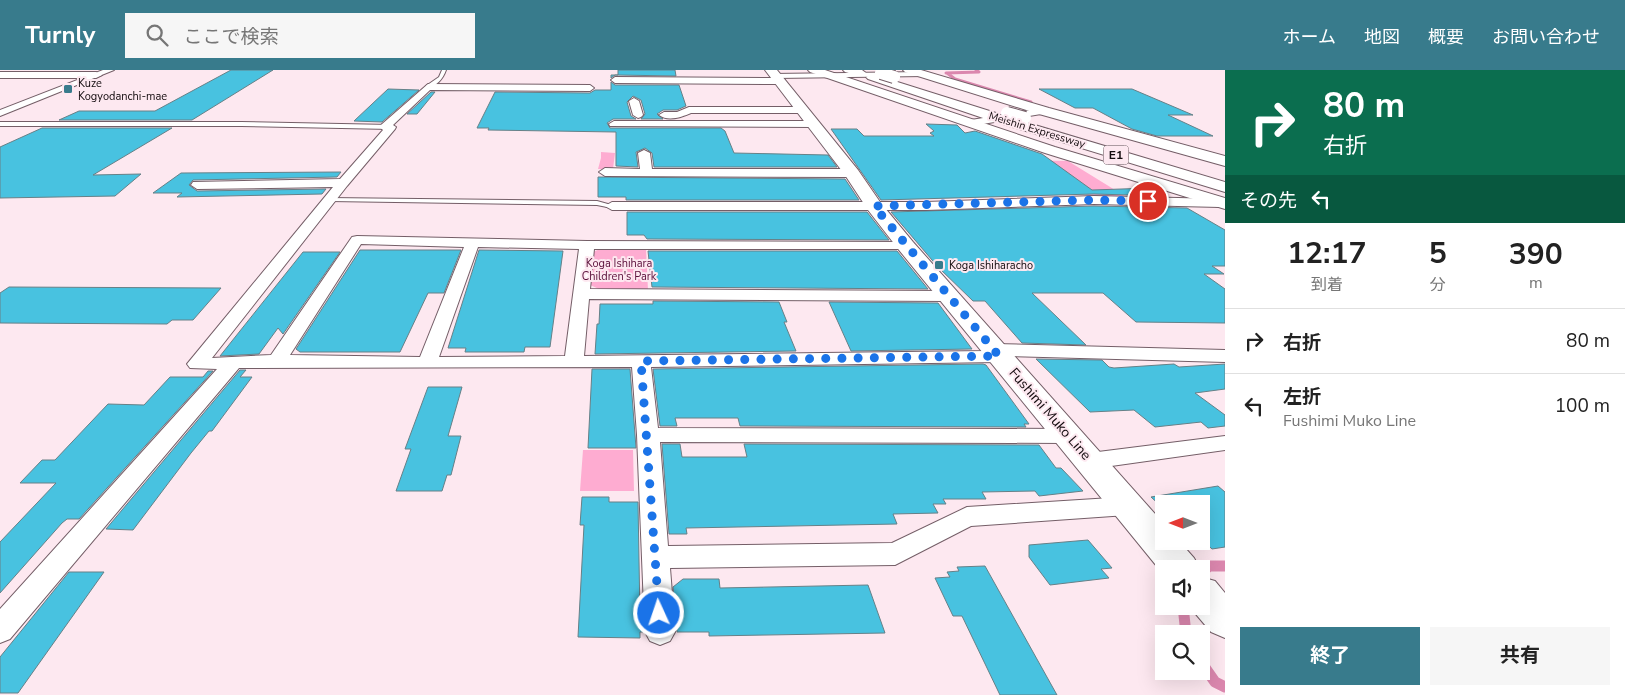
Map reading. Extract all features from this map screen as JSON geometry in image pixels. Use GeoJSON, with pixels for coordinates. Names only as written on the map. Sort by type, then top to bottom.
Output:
{"type":"FeatureCollection","features":[{"type":"Feature","properties":{"kind":"main road"},"geometry":{"type":"LineString","coordinates":[[814,70],[1060,153],[1222,204]]}},
{"type":"Feature","properties":{"kind":"main road"},"geometry":{"type":"LineString","coordinates":[[916,72],[1044,111],[1225,162]]}},
{"type":"Feature","properties":{"kind":"main road","name":"Fushimi Muko Line"},"geometry":{"type":"LineString","coordinates":[[769,73],[814,124],[874,206],[947,296],[1069,436],[1173,560]]}},
{"type":"Feature","properties":{"kind":"main road","name":"Meishin Expressway"},"geometry":{"type":"LineString","coordinates":[[867,73],[894,77],[1008,117],[1225,188]]}},
{"type":"Feature","properties":{"kind":"main road","name":"Meishin Expressway"},"geometry":{"type":"LineString","coordinates":[[867,73],[991,116],[1025,118],[1225,178]]}},
{"type":"Feature","properties":{"kind":"main road"},"geometry":{"type":"LineString","coordinates":[[0,76],[96,76]]}},
{"type":"Feature","properties":{"kind":"street"},"geometry":{"type":"LineString","coordinates":[[0,113],[110,70]]}},
{"type":"Feature","properties":{"kind":"street"},"geometry":{"type":"LineString","coordinates":[[657,71],[830,76],[916,72]]}},
{"type":"Feature","properties":{"kind":"street"},"geometry":{"type":"LineString","coordinates":[[614,80],[641,82],[769,73]]}},
{"type":"Feature","properties":{"kind":"street"},"geometry":{"type":"LineString","coordinates":[[590,88],[428,88],[388,127],[197,364],[277,361],[574,362],[996,353],[1225,356]]}},
{"type":"Feature","properties":{"kind":"street"},"geometry":{"type":"LineString","coordinates":[[634,101],[638,116]]}},
{"type":"Feature","properties":{"kind":"street"},"geometry":{"type":"LineString","coordinates":[[679,101],[682,108],[689,110],[802,110]]}},
{"type":"Feature","properties":{"kind":"street"},"geometry":{"type":"LineString","coordinates":[[689,110],[679,115],[638,116],[616,120],[814,124]]}},
{"type":"Feature","properties":{"kind":"street"},"geometry":{"type":"LineString","coordinates":[[971,123],[1044,111]]}},
{"type":"Feature","properties":{"kind":"street"},"geometry":{"type":"LineString","coordinates":[[644,153],[646,172]]}},
{"type":"Feature","properties":{"kind":"street"},"geometry":{"type":"LineString","coordinates":[[710,160],[715,173]]}},
{"type":"Feature","properties":{"kind":"street"},"geometry":{"type":"LineString","coordinates":[[774,161],[781,173]]}},
{"type":"Feature","properties":{"kind":"street"},"geometry":{"type":"LineString","coordinates":[[605,172],[852,174]]}},
{"type":"Feature","properties":{"kind":"street"},"geometry":{"type":"LineString","coordinates":[[221,185],[233,175]]}},
{"type":"Feature","properties":{"kind":"street"},"geometry":{"type":"LineString","coordinates":[[197,185],[343,183]]}},
{"type":"Feature","properties":{"kind":"street"},"geometry":{"type":"LineString","coordinates":[[612,206],[874,206],[1094,200],[1222,204]]}},
{"type":"Feature","properties":{"kind":"street"},"geometry":{"type":"LineString","coordinates":[[277,361],[357,240],[587,245],[906,246]]}},
{"type":"Feature","properties":{"kind":"street"},"geometry":{"type":"LineString","coordinates":[[427,363],[473,242]]}},
{"type":"Feature","properties":{"kind":"street"},"geometry":{"type":"LineString","coordinates":[[574,362],[587,245]]}},
{"type":"Feature","properties":{"kind":"street"},"geometry":{"type":"LineString","coordinates":[[582,294],[947,296]]}},
{"type":"Feature","properties":{"kind":"street"},"geometry":{"type":"LineString","coordinates":[[641,361],[648,434],[660,632]]}},
{"type":"Feature","properties":{"kind":"street"},"geometry":{"type":"LineString","coordinates":[[0,630],[232,364]]}},
{"type":"Feature","properties":{"kind":"street"},"geometry":{"type":"LineString","coordinates":[[648,434],[1069,436]]}},
{"type":"Feature","properties":{"kind":"street"},"geometry":{"type":"LineString","coordinates":[[1090,461],[1225,443]]}},
{"type":"Feature","properties":{"kind":"street"},"geometry":{"type":"LineString","coordinates":[[656,557],[895,554],[966,517],[1127,506]]}},
{"type":"Feature","properties":{"kind":"lane"},"geometry":{"type":"LineString","coordinates":[[428,88],[441,78],[444,70]]}},
{"type":"Feature","properties":{"kind":"lane"},"geometry":{"type":"LineString","coordinates":[[0,124],[241,124],[388,127]]}},
{"type":"Feature","properties":{"kind":"lane"},"geometry":{"type":"LineString","coordinates":[[330,199],[587,203],[612,206]]}},
{"type":"Feature","properties":{"kind":"green space"},"geometry":{"type":"Polygon","coordinates":[[[601,152],[615,153],[613,169],[598,169],[601,152]]]}},
{"type":"Feature","properties":{"kind":"green space"},"geometry":{"type":"Polygon","coordinates":[[[1023,160],[1068,161],[1128,198],[1091,198],[1055,171],[1023,160]]]}},
{"type":"Feature","properties":{"kind":"green space","name":"Koga Ishihara Children's Park"},"geometry":{"type":"Polygon","coordinates":[[[600,249],[646,249],[648,290],[599,289],[590,285],[593,252],[600,249]]]}},
{"type":"Feature","properties":{"kind":"green space"},"geometry":{"type":"Polygon","coordinates":[[[583,450],[633,450],[634,491],[580,491],[583,450]]]}},
{"type":"Feature","properties":{"kind":"building"},"geometry":{"type":"Polygon","coordinates":[[[231,70],[273,70],[192,120],[59,120],[79,111],[155,111],[231,70]]]}},
{"type":"Feature","properties":{"kind":"building"},"geometry":{"type":"Polygon","coordinates":[[[618,70],[675,70],[676,76],[615,75],[618,75],[618,70]]]}},
{"type":"Feature","properties":{"kind":"building"},"geometry":{"type":"Polygon","coordinates":[[[611,82],[615,85],[679,85],[686,106],[677,110],[663,110],[657,114],[663,119],[641,119],[645,114],[641,100],[633,96],[627,102],[631,116],[636,119],[613,119],[607,123],[610,128],[721,128],[725,131],[734,153],[828,155],[837,167],[654,167],[652,153],[645,148],[636,152],[638,167],[616,166],[616,132],[488,130],[489,128],[477,128],[495,92],[590,93],[595,90],[611,90],[611,82]]]}},
{"type":"Feature","properties":{"kind":"building"},"geometry":{"type":"Polygon","coordinates":[[[388,89],[419,90],[382,122],[354,121],[388,89]]]}},
{"type":"Feature","properties":{"kind":"building"},"geometry":{"type":"Polygon","coordinates":[[[1039,89],[1132,89],[1193,115],[1168,115],[1213,136],[1157,136],[1132,129],[1093,108],[1075,108],[1039,89]]]}},
{"type":"Feature","properties":{"kind":"building"},"geometry":{"type":"Polygon","coordinates":[[[431,92],[435,92],[417,114],[407,114],[431,92]]]}},
{"type":"Feature","properties":{"kind":"building"},"geometry":{"type":"Polygon","coordinates":[[[926,124],[957,125],[965,133],[975,131],[1042,154],[1092,190],[1151,188],[1165,196],[1094,194],[881,200],[831,129],[857,129],[864,136],[934,136],[930,133],[934,131],[926,124]]]}},
{"type":"Feature","properties":{"kind":"building"},"geometry":{"type":"Polygon","coordinates":[[[42,128],[172,128],[93,175],[141,174],[115,196],[0,198],[0,147],[42,128]]]}},
{"type":"Feature","properties":{"kind":"building"},"geometry":{"type":"Polygon","coordinates":[[[341,172],[337,177],[193,180],[189,185],[197,191],[326,189],[322,194],[177,197],[182,193],[153,193],[181,173],[341,172]]]}},
{"type":"Feature","properties":{"kind":"building"},"geometry":{"type":"Polygon","coordinates":[[[598,177],[845,179],[859,200],[626,200],[626,197],[598,197],[598,177]]]}},
{"type":"Feature","properties":{"kind":"building"},"geometry":{"type":"Polygon","coordinates":[[[1094,206],[1187,208],[1225,230],[1225,266],[1212,266],[1224,274],[1204,274],[1225,289],[1225,323],[1136,322],[1103,293],[1032,293],[1086,345],[1022,343],[985,301],[973,301],[938,267],[891,212],[1094,206]]]}},
{"type":"Feature","properties":{"kind":"building"},"geometry":{"type":"Polygon","coordinates":[[[627,212],[867,212],[889,240],[647,239],[644,235],[627,235],[627,212]]]}},
{"type":"Feature","properties":{"kind":"building"},"geometry":{"type":"Polygon","coordinates":[[[360,250],[461,250],[444,293],[428,293],[400,352],[300,352],[296,349],[360,250]]]}},
{"type":"Feature","properties":{"kind":"building"},"geometry":{"type":"Polygon","coordinates":[[[479,250],[563,251],[550,347],[525,347],[524,352],[465,352],[466,348],[448,348],[479,250]]]}},
{"type":"Feature","properties":{"kind":"building"},"geometry":{"type":"Polygon","coordinates":[[[648,251],[897,251],[928,289],[652,287],[648,251]]]}},
{"type":"Feature","properties":{"kind":"building"},"geometry":{"type":"Polygon","coordinates":[[[303,252],[340,252],[283,334],[278,328],[259,354],[220,356],[303,252]]]}},
{"type":"Feature","properties":{"kind":"building"},"geometry":{"type":"Polygon","coordinates":[[[9,287],[221,288],[193,320],[172,320],[167,324],[0,323],[0,293],[9,287]]]}},
{"type":"Feature","properties":{"kind":"building"},"geometry":{"type":"Polygon","coordinates":[[[653,301],[779,302],[787,322],[784,322],[796,351],[595,354],[600,304],[653,304],[653,301]]]}},
{"type":"Feature","properties":{"kind":"building"},"geometry":{"type":"Polygon","coordinates":[[[829,302],[938,303],[972,349],[851,351],[829,302]]]}},
{"type":"Feature","properties":{"kind":"building"},"geometry":{"type":"Polygon","coordinates":[[[1036,359],[1102,360],[1109,367],[1114,368],[1174,364],[1179,367],[1225,364],[1225,389],[1195,393],[1225,415],[1225,426],[1208,428],[1201,422],[1155,427],[1134,410],[1090,412],[1036,359]]]}},
{"type":"Feature","properties":{"kind":"building"},"geometry":{"type":"Polygon","coordinates":[[[986,365],[1029,424],[1024,424],[1026,427],[740,426],[738,418],[675,418],[677,426],[660,426],[653,369],[986,365]]]}},
{"type":"Feature","properties":{"kind":"building"},"geometry":{"type":"Polygon","coordinates":[[[592,369],[630,369],[636,448],[588,448],[592,369]]]}},
{"type":"Feature","properties":{"kind":"building"},"geometry":{"type":"Polygon","coordinates":[[[240,370],[246,370],[240,377],[252,377],[212,431],[209,431],[191,453],[133,530],[106,529],[240,370]]]}},
{"type":"Feature","properties":{"kind":"building"},"geometry":{"type":"Polygon","coordinates":[[[208,371],[213,371],[79,519],[67,519],[62,523],[0,593],[0,542],[56,483],[20,483],[42,460],[55,460],[108,404],[144,405],[170,377],[203,377],[208,371]]]}},
{"type":"Feature","properties":{"kind":"building"},"geometry":{"type":"Polygon","coordinates":[[[428,387],[462,387],[448,436],[461,436],[451,475],[447,475],[442,491],[396,491],[411,449],[405,449],[428,387]]]}},
{"type":"Feature","properties":{"kind":"building"},"geometry":{"type":"Polygon","coordinates":[[[662,444],[680,444],[682,457],[747,457],[744,444],[1039,445],[1056,468],[1061,468],[1083,491],[1039,496],[1035,491],[982,492],[986,499],[943,499],[946,504],[933,504],[938,513],[893,514],[897,524],[686,528],[687,534],[669,534],[662,444]]]}},
{"type":"Feature","properties":{"kind":"building"},"geometry":{"type":"Polygon","coordinates":[[[1218,486],[1225,492],[1225,547],[1212,549],[1210,547],[1210,495],[1163,495],[1218,486]]]}},
{"type":"Feature","properties":{"kind":"building"},"geometry":{"type":"Polygon","coordinates":[[[582,497],[609,497],[609,502],[638,502],[640,617],[642,615],[643,632],[640,632],[640,638],[578,637],[584,525],[580,525],[582,497]]]}},
{"type":"Feature","properties":{"kind":"building"},"geometry":{"type":"Polygon","coordinates":[[[1088,540],[1112,568],[1101,569],[1109,578],[1050,585],[1029,557],[1029,545],[1088,540]]]}},
{"type":"Feature","properties":{"kind":"building"},"geometry":{"type":"Polygon","coordinates":[[[985,566],[1057,695],[1000,695],[962,616],[953,616],[935,578],[950,577],[947,572],[959,571],[957,567],[985,566]]]}},
{"type":"Feature","properties":{"kind":"building"},"geometry":{"type":"Polygon","coordinates":[[[69,572],[104,572],[18,693],[0,693],[0,657],[69,572]]]}},
{"type":"Feature","properties":{"kind":"building"},"geometry":{"type":"Polygon","coordinates":[[[683,579],[719,579],[720,588],[868,585],[885,633],[709,636],[709,632],[677,632],[673,587],[683,579]]]}},
{"type":"Feature","properties":{"kind":"waterway"},"geometry":{"type":"LineString","coordinates":[[946,73],[979,72],[976,70]]}},
{"type":"Feature","properties":{"kind":"waterway"},"geometry":{"type":"LineString","coordinates":[[947,73],[955,79],[1031,102]]}},
{"type":"Feature","properties":{"kind":"waterway"},"geometry":{"type":"LineString","coordinates":[[1210,566],[1225,566]]}},
{"type":"Feature","properties":{"kind":"waterway"},"geometry":{"type":"LineString","coordinates":[[1184,615],[1185,625]]}},
{"type":"Feature","properties":{"kind":"waterway"},"geometry":{"type":"LineString","coordinates":[[1210,675],[1215,682],[1225,687]]}},
{"type":"Feature","properties":{"kind":"place","name":"Kuze Kogyodanchi-mae"},"geometry":{"type":"Point","coordinates":[68,89]}},
{"type":"Feature","properties":{"kind":"place","name":"Koga Ishiharacho"},"geometry":{"type":"Point","coordinates":[939,265]}},
{"type":"Feature","properties":{"kind":"route"},"geometry":{"type":"LineString","coordinates":[[659,613],[648,434],[641,361],[999,356],[947,296],[874,206],[1094,200],[1148,201]]}}]}
